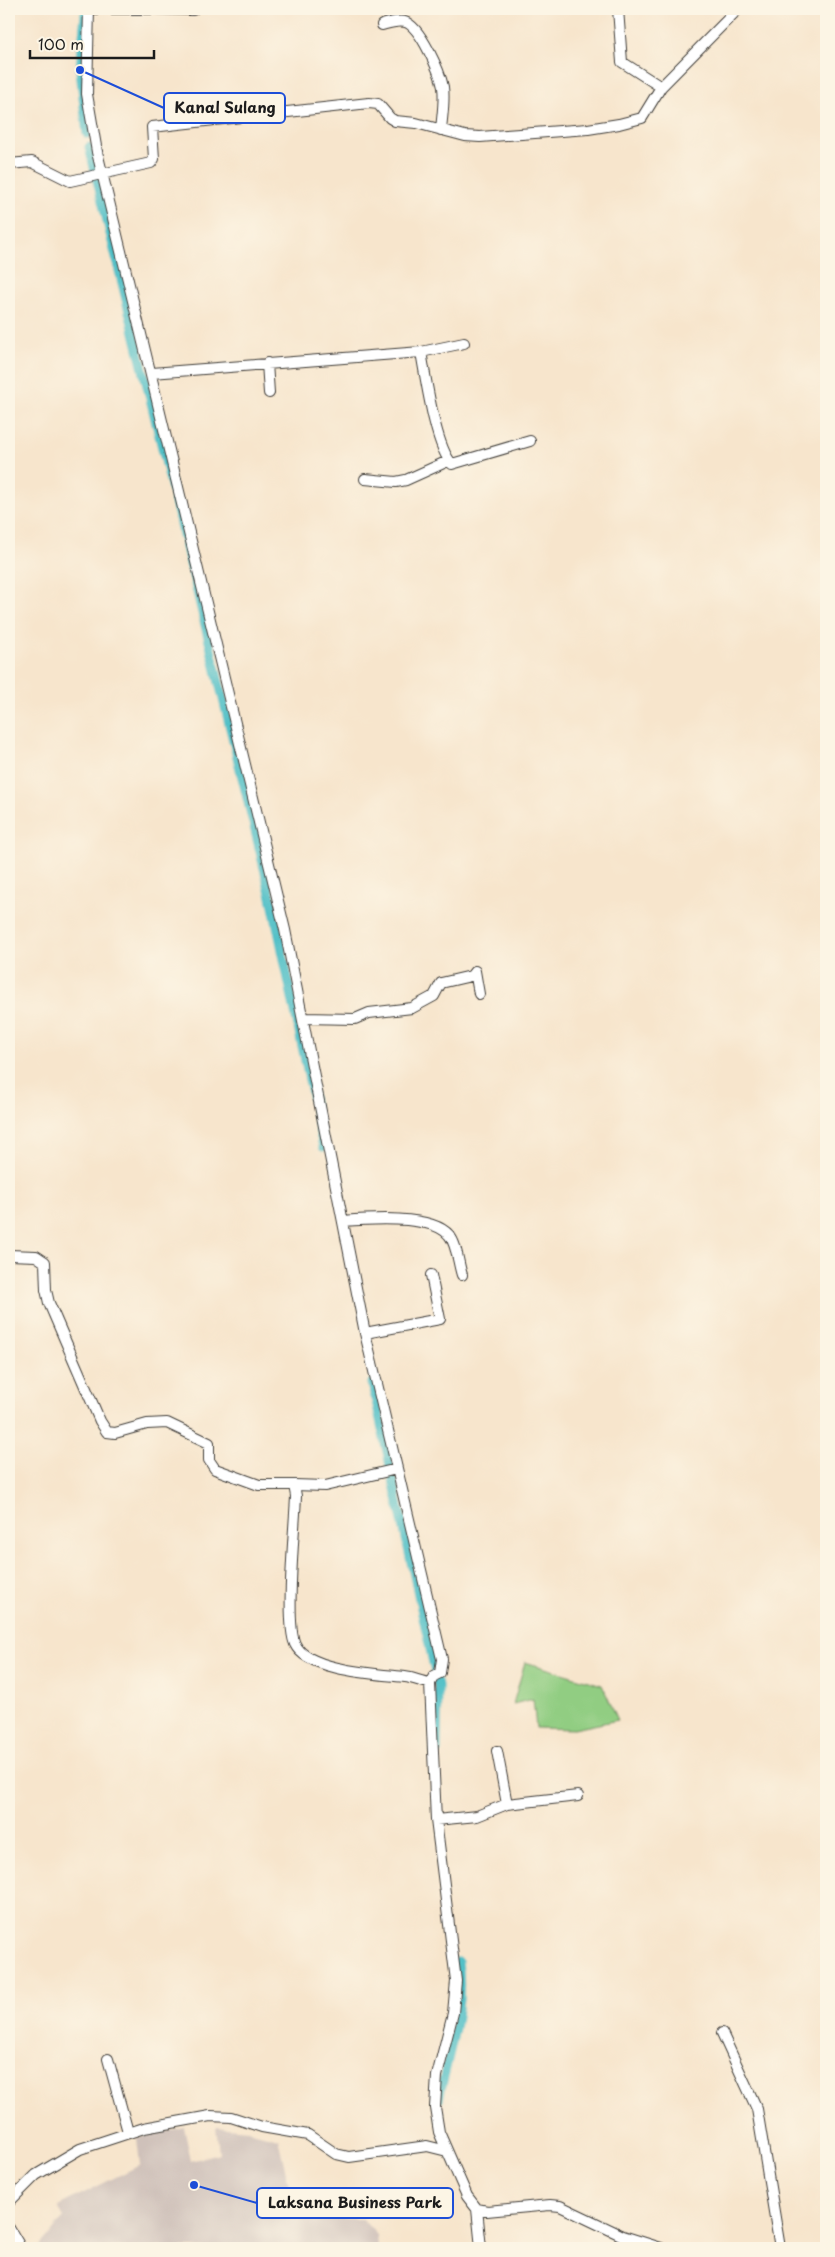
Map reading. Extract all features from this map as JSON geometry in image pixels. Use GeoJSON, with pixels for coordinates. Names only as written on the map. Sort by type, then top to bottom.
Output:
{"type":"FeatureCollection","features":[{"type":"Feature","properties":{"kind":"street"},"geometry":{"type":"LineString","coordinates":[[193,10],[89,9],[87,94],[102,175],[152,373],[285,930],[393,1470],[442,1659],[443,1668],[435,1677],[440,1819],[456,1981],[453,2012],[435,2092],[439,2132],[466,2196],[477,2209],[481,2248]]}},
{"type":"Feature","properties":{"kind":"street"},"geometry":{"type":"LineString","coordinates":[[618,9],[620,59],[624,65],[661,87]]}},
{"type":"Feature","properties":{"kind":"street"},"geometry":{"type":"LineString","coordinates":[[9,164],[32,162],[67,180],[89,178],[151,163],[154,159],[152,127],[369,103],[378,104],[395,121],[416,123],[465,136],[499,137],[619,124],[642,118],[661,87],[738,9]]}},
{"type":"Feature","properties":{"kind":"street"},"geometry":{"type":"LineString","coordinates":[[382,25],[396,21],[405,22],[421,35],[442,83],[441,130]]}},
{"type":"Feature","properties":{"kind":"street"},"geometry":{"type":"LineString","coordinates":[[152,373],[421,352],[464,343]]}},
{"type":"Feature","properties":{"kind":"street"},"geometry":{"type":"LineString","coordinates":[[421,352],[438,431],[448,461],[456,464],[530,440]]}},
{"type":"Feature","properties":{"kind":"street"},"geometry":{"type":"LineString","coordinates":[[267,363],[269,393]]}},
{"type":"Feature","properties":{"kind":"street"},"geometry":{"type":"LineString","coordinates":[[365,479],[396,482],[406,480],[448,461]]}},
{"type":"Feature","properties":{"kind":"street"},"geometry":{"type":"LineString","coordinates":[[302,1018],[354,1019],[369,1013],[412,1008],[434,996],[441,983],[471,976],[475,971],[479,994]]}},
{"type":"Feature","properties":{"kind":"street"},"geometry":{"type":"LineString","coordinates":[[343,1221],[427,1222],[449,1235],[462,1275]]}},
{"type":"Feature","properties":{"kind":"street"},"geometry":{"type":"LineString","coordinates":[[9,1255],[36,1256],[45,1262],[46,1295],[100,1421],[107,1432],[115,1433],[147,1424],[167,1423],[207,1441],[209,1444],[210,1460],[214,1469],[264,1486],[325,1486],[393,1470]]}},
{"type":"Feature","properties":{"kind":"street"},"geometry":{"type":"LineString","coordinates":[[365,1333],[440,1318],[431,1275]]}},
{"type":"Feature","properties":{"kind":"street"},"geometry":{"type":"LineString","coordinates":[[294,1485],[296,1496],[292,1616],[294,1643],[306,1656],[325,1664],[435,1677]]}},
{"type":"Feature","properties":{"kind":"street"},"geometry":{"type":"LineString","coordinates":[[497,1751],[507,1804]]}},
{"type":"Feature","properties":{"kind":"street"},"geometry":{"type":"LineString","coordinates":[[440,1819],[476,1816],[507,1804],[578,1796]]}},
{"type":"Feature","properties":{"kind":"street"},"geometry":{"type":"LineString","coordinates":[[722,2034],[757,2109],[780,2248]]}},
{"type":"Feature","properties":{"kind":"street"},"geometry":{"type":"LineString","coordinates":[[108,2059],[128,2132]]}},
{"type":"Feature","properties":{"kind":"street"},"geometry":{"type":"LineString","coordinates":[[9,2202],[36,2175],[68,2155],[128,2132],[210,2116],[231,2117],[262,2127],[308,2135],[336,2154],[349,2157],[427,2146],[447,2151]]}},
{"type":"Feature","properties":{"kind":"street"},"geometry":{"type":"LineString","coordinates":[[477,2209],[487,2211],[550,2205],[560,2206],[623,2236],[661,2248]]}},
{"type":"Feature","properties":{"kind":"street"},"geometry":{"type":"LineString","coordinates":[[9,2228],[21,2248]]}},
{"type":"Feature","properties":{"kind":"shaded area"},"geometry":{"type":"Polygon","coordinates":[[[184,2127],[191,2161],[219,2153],[216,2127],[248,2130],[278,2138],[296,2217],[362,2219],[377,2235],[378,2248],[38,2248],[64,2218],[58,2206],[140,2165],[137,2138],[184,2127]]]}},
{"type":"Feature","properties":{"kind":"green space"},"geometry":{"type":"Polygon","coordinates":[[[525,1662],[602,1685],[618,1720],[574,1729],[536,1728],[533,1699],[513,1704],[525,1662]]]}},
{"type":"Feature","properties":{"kind":"waterway"},"geometry":{"type":"LineString","coordinates":[[85,14],[80,70],[87,134]]}},
{"type":"Feature","properties":{"kind":"waterway"},"geometry":{"type":"LineString","coordinates":[[89,147],[271,897],[323,1147]]}},
{"type":"Feature","properties":{"kind":"waterway"},"geometry":{"type":"LineString","coordinates":[[372,1383],[438,1686],[437,1750]]}},
{"type":"Feature","properties":{"kind":"waterway"},"geometry":{"type":"LineString","coordinates":[[439,2099],[457,2014],[460,1979],[458,1962]]}},
{"type":"Feature","properties":{"kind":"place","name":"Kanal Sulang"},"geometry":{"type":"Point","coordinates":[80,70]}},
{"type":"Feature","properties":{"kind":"place","name":"Laksana Business Park"},"geometry":{"type":"Point","coordinates":[194,2185]}}]}
